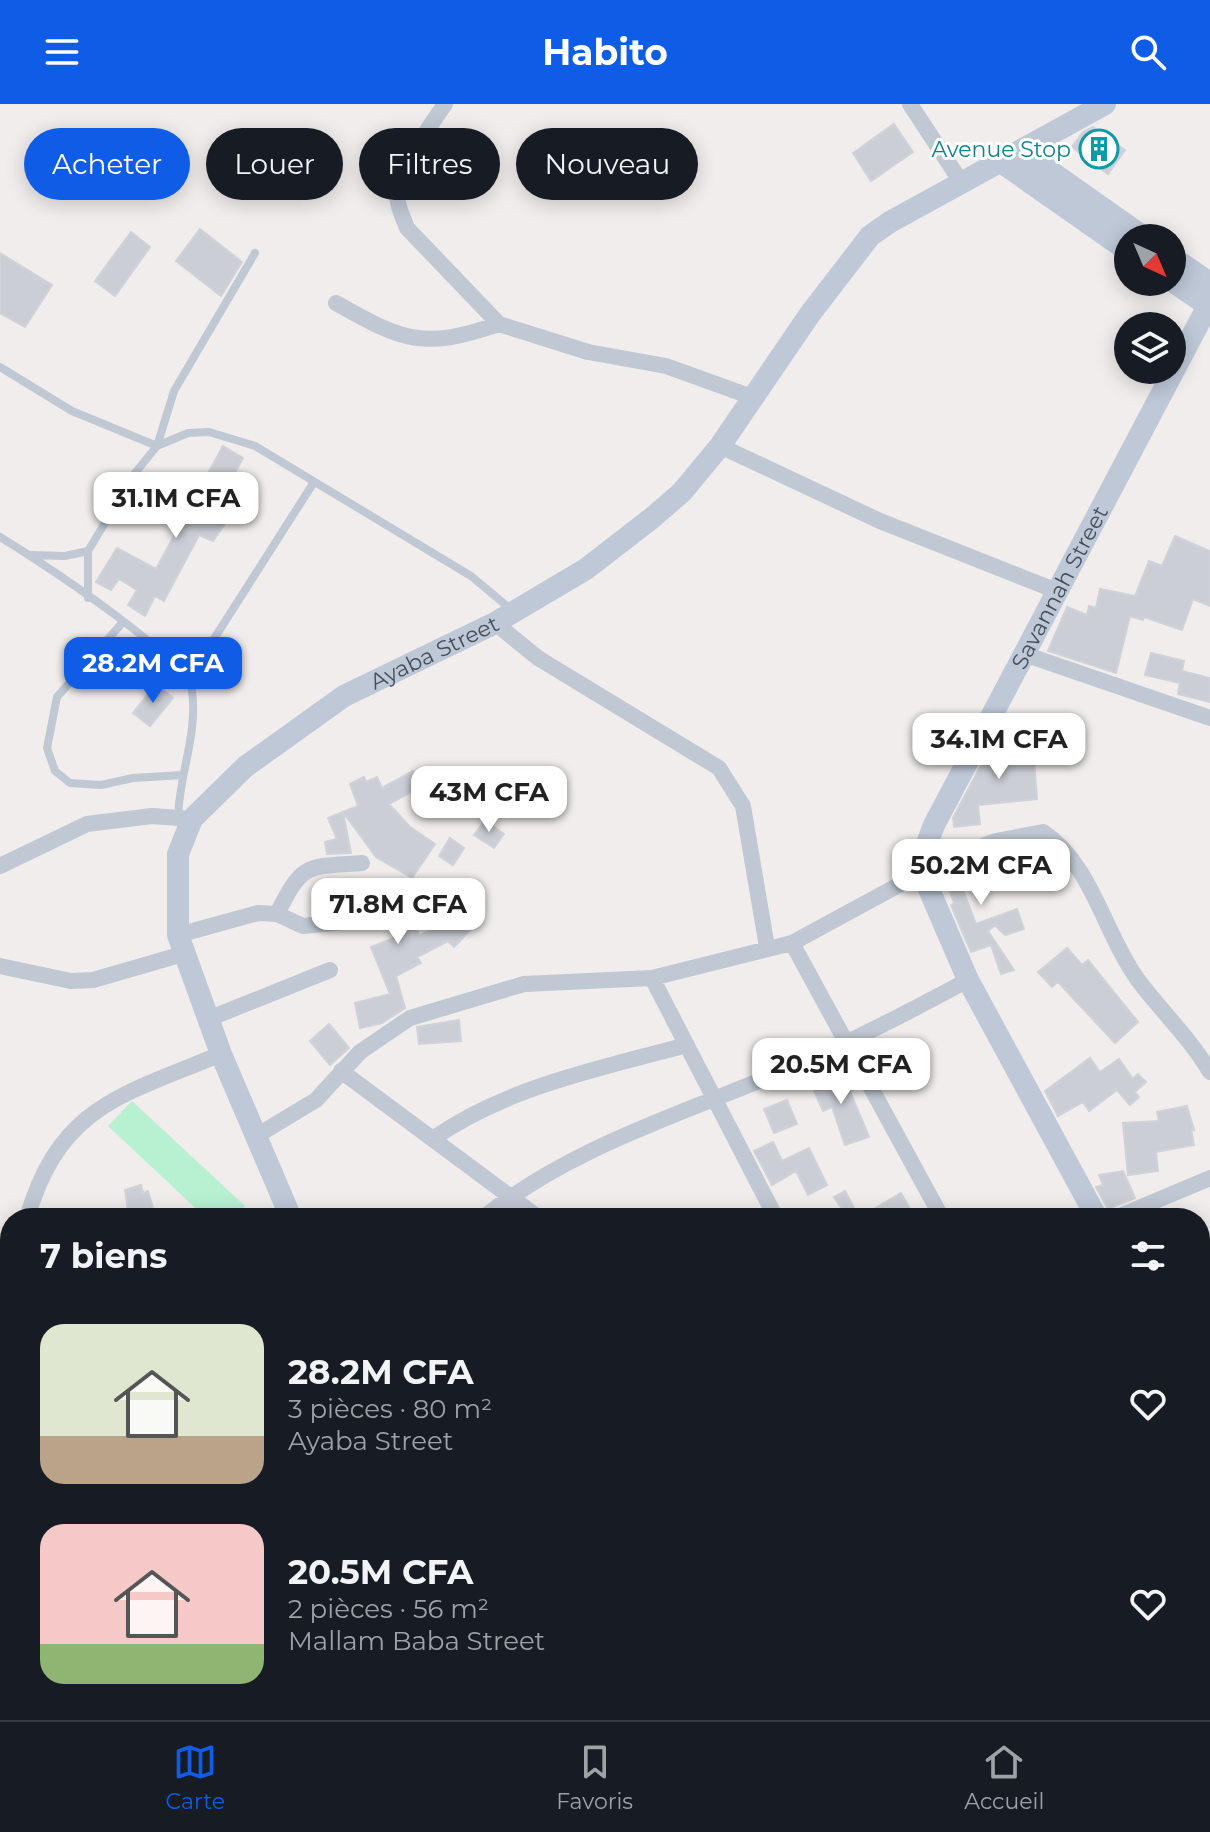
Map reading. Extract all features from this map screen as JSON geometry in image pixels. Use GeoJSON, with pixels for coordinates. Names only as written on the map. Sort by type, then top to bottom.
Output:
{"type":"FeatureCollection","features":[{"type":"Feature","properties":{"kind":"main road","name":"Ayaba Street"},"geometry":{"type":"LineString","coordinates":[[287,1208],[221,1054],[180,944],[178,854],[185,818],[245,767],[344,696],[504,617],[586,569],[652,518],[682,492],[720,446],[752,397],[870,236],[912,209],[963,185],[1105,104]]}},
{"type":"Feature","properties":{"kind":"main road"},"geometry":{"type":"LineString","coordinates":[[1023,152],[1125,224]]}},
{"type":"Feature","properties":{"kind":"main road"},"geometry":{"type":"LineString","coordinates":[[1001,162],[1114,241]]}},
{"type":"Feature","properties":{"kind":"main road"},"geometry":{"type":"LineString","coordinates":[[1186,272],[1210,299]]}},
{"type":"Feature","properties":{"kind":"main road"},"geometry":{"type":"LineString","coordinates":[[1186,288],[1210,299]]}},
{"type":"Feature","properties":{"kind":"main road","name":"Savannah Street"},"geometry":{"type":"LineString","coordinates":[[922,873],[923,854],[934,825],[1210,299]]}},
{"type":"Feature","properties":{"kind":"main road"},"geometry":{"type":"LineString","coordinates":[[922,873],[968,980],[1092,1208]]}},
{"type":"Feature","properties":{"kind":"street"},"geometry":{"type":"LineString","coordinates":[[445,104],[403,176],[397,193],[400,211],[407,228],[499,324],[588,352],[666,366],[752,397]]}},
{"type":"Feature","properties":{"kind":"street"},"geometry":{"type":"LineString","coordinates":[[910,104],[963,185]]}},
{"type":"Feature","properties":{"kind":"street"},"geometry":{"type":"LineString","coordinates":[[336,303],[388,333],[415,340],[468,335],[499,324]]}},
{"type":"Feature","properties":{"kind":"street"},"geometry":{"type":"LineString","coordinates":[[720,446],[880,521],[1057,591]]}},
{"type":"Feature","properties":{"kind":"street"},"geometry":{"type":"LineString","coordinates":[[504,617],[538,658],[719,768],[743,806],[767,947]]}},
{"type":"Feature","properties":{"kind":"street"},"geometry":{"type":"LineString","coordinates":[[1024,654],[1210,718]]}},
{"type":"Feature","properties":{"kind":"street"},"geometry":{"type":"LineString","coordinates":[[0,866],[39,850],[87,824],[152,816],[185,818]]}},
{"type":"Feature","properties":{"kind":"street"},"geometry":{"type":"LineString","coordinates":[[258,1135],[316,1100],[341,1071],[384,1034],[410,1018],[524,984],[652,978],[792,943],[943,861],[996,841],[1043,832],[1074,859],[1114,945],[1210,1072]]}},
{"type":"Feature","properties":{"kind":"street"},"geometry":{"type":"LineString","coordinates":[[277,914],[301,873],[313,867],[362,863]]}},
{"type":"Feature","properties":{"kind":"street"},"geometry":{"type":"LineString","coordinates":[[0,966],[71,981],[93,980],[258,913],[277,914],[303,926],[371,919]]}},
{"type":"Feature","properties":{"kind":"street"},"geometry":{"type":"LineString","coordinates":[[792,943],[937,1208]]}},
{"type":"Feature","properties":{"kind":"street"},"geometry":{"type":"LineString","coordinates":[[208,1019],[330,970]]}},
{"type":"Feature","properties":{"kind":"street"},"geometry":{"type":"LineString","coordinates":[[652,978],[771,1208]]}},
{"type":"Feature","properties":{"kind":"street"},"geometry":{"type":"LineString","coordinates":[[495,1208],[511,1194],[587,1154],[848,1043],[968,980]]}},
{"type":"Feature","properties":{"kind":"street"},"geometry":{"type":"LineString","coordinates":[[434,1138],[484,1107],[565,1079],[687,1045]]}},
{"type":"Feature","properties":{"kind":"street"},"geometry":{"type":"LineString","coordinates":[[31,1208],[52,1157],[73,1127],[92,1110],[221,1054]]}},
{"type":"Feature","properties":{"kind":"street"},"geometry":{"type":"LineString","coordinates":[[341,1071],[527,1208]]}},
{"type":"Feature","properties":{"kind":"street"},"geometry":{"type":"LineString","coordinates":[[1139,1208],[1210,1178]]}},
{"type":"Feature","properties":{"kind":"lane"},"geometry":{"type":"LineString","coordinates":[[88,598],[88,551],[118,499],[157,446],[174,391],[255,253]]}},
{"type":"Feature","properties":{"kind":"lane"},"geometry":{"type":"LineString","coordinates":[[0,367],[72,411],[157,446],[188,433],[221,434],[255,446],[471,576],[504,617]]}},
{"type":"Feature","properties":{"kind":"lane"},"geometry":{"type":"LineString","coordinates":[[189,678],[314,482]]}},
{"type":"Feature","properties":{"kind":"lane"},"geometry":{"type":"LineString","coordinates":[[0,537],[31,555],[159,648],[189,678],[194,717],[183,775],[185,818]]}},
{"type":"Feature","properties":{"kind":"lane"},"geometry":{"type":"LineString","coordinates":[[31,555],[65,556],[88,551]]}},
{"type":"Feature","properties":{"kind":"lane"},"geometry":{"type":"LineString","coordinates":[[123,622],[57,697],[47,748],[55,771],[70,783],[101,785],[133,778],[183,775]]}},
{"type":"Feature","properties":{"kind":"green space"},"geometry":{"type":"Polygon","coordinates":[[[132,1101],[245,1206],[195,1208],[108,1126],[132,1101]]]}},
{"type":"Feature","properties":{"kind":"building"},"geometry":{"type":"Polygon","coordinates":[[[894,124],[913,152],[871,181],[853,153],[894,124]]]}},
{"type":"Feature","properties":{"kind":"building","name":"Avenue Stop"},"geometry":{"type":"Polygon","coordinates":[[[1093,127],[1125,150],[1108,174],[1072,147],[1083,132],[1093,127]]]}},
{"type":"Feature","properties":{"kind":"building"},"geometry":{"type":"Polygon","coordinates":[[[200,229],[242,262],[221,296],[176,261],[200,229]]]}},
{"type":"Feature","properties":{"kind":"building"},"geometry":{"type":"Polygon","coordinates":[[[131,232],[150,247],[115,296],[95,281],[131,232]]]}},
{"type":"Feature","properties":{"kind":"building"},"geometry":{"type":"Polygon","coordinates":[[[0,253],[52,285],[25,327],[0,313],[0,253]]]}},
{"type":"Feature","properties":{"kind":"building"},"geometry":{"type":"Polygon","coordinates":[[[223,446],[243,458],[217,506],[231,515],[213,541],[199,535],[164,601],[155,596],[145,616],[128,605],[137,590],[119,579],[111,590],[96,582],[117,548],[156,569],[223,446]]]}},
{"type":"Feature","properties":{"kind":"building"},"geometry":{"type":"Polygon","coordinates":[[[1175,536],[1210,551],[1210,606],[1193,599],[1182,630],[1144,617],[1143,620],[1130,616],[1116,673],[1048,651],[1067,607],[1087,615],[1089,606],[1096,608],[1100,589],[1135,596],[1149,561],[1162,566],[1175,536]]]}},
{"type":"Feature","properties":{"kind":"building"},"geometry":{"type":"Polygon","coordinates":[[[1151,653],[1184,661],[1182,671],[1210,678],[1210,702],[1178,694],[1180,683],[1145,675],[1151,653]]]}},
{"type":"Feature","properties":{"kind":"building"},"geometry":{"type":"Polygon","coordinates":[[[156,684],[173,698],[150,726],[133,713],[156,684]]]}},
{"type":"Feature","properties":{"kind":"building"},"geometry":{"type":"Polygon","coordinates":[[[1058,733],[1079,742],[1075,757],[1053,750],[1058,733]]]}},
{"type":"Feature","properties":{"kind":"building"},"geometry":{"type":"Polygon","coordinates":[[[996,737],[1009,737],[1009,750],[1033,747],[1037,799],[978,805],[980,824],[954,827],[953,818],[996,737]]]}},
{"type":"Feature","properties":{"kind":"building"},"geometry":{"type":"Polygon","coordinates":[[[413,771],[422,786],[389,804],[409,826],[435,844],[412,878],[376,857],[343,812],[358,806],[350,784],[364,777],[366,782],[377,777],[382,788],[413,771]]]}},
{"type":"Feature","properties":{"kind":"building"},"geometry":{"type":"Polygon","coordinates":[[[343,812],[351,853],[327,854],[325,842],[337,839],[328,818],[343,812]]]}},
{"type":"Feature","properties":{"kind":"building"},"geometry":{"type":"Polygon","coordinates":[[[485,820],[504,834],[494,848],[474,835],[485,820]]]}},
{"type":"Feature","properties":{"kind":"building"},"geometry":{"type":"Polygon","coordinates":[[[450,838],[464,848],[453,865],[439,856],[450,838]]]}},
{"type":"Feature","properties":{"kind":"building"},"geometry":{"type":"Polygon","coordinates":[[[999,852],[1007,872],[962,887],[976,924],[1017,909],[1024,929],[1005,935],[995,925],[988,931],[1014,970],[1001,974],[991,945],[971,952],[951,905],[954,903],[944,873],[999,852]]]}},
{"type":"Feature","properties":{"kind":"building"},"geometry":{"type":"Polygon","coordinates":[[[376,887],[377,901],[407,893],[419,936],[433,928],[453,908],[473,927],[454,947],[448,941],[417,957],[421,963],[396,976],[405,1008],[382,1023],[360,1028],[355,1003],[390,994],[371,947],[396,937],[389,910],[336,912],[333,893],[376,887]]]}},
{"type":"Feature","properties":{"kind":"building"},"geometry":{"type":"Polygon","coordinates":[[[1067,948],[1082,965],[1088,960],[1138,1022],[1115,1043],[1058,982],[1052,987],[1038,972],[1067,948]]]}},
{"type":"Feature","properties":{"kind":"building"},"geometry":{"type":"Polygon","coordinates":[[[459,1020],[461,1041],[419,1044],[417,1027],[459,1020]]]}},
{"type":"Feature","properties":{"kind":"building"},"geometry":{"type":"Polygon","coordinates":[[[329,1024],[349,1048],[330,1065],[310,1041],[329,1024]]]}},
{"type":"Feature","properties":{"kind":"building"},"geometry":{"type":"Polygon","coordinates":[[[1090,1058],[1100,1072],[1119,1059],[1133,1079],[1138,1074],[1146,1082],[1135,1092],[1139,1097],[1130,1105],[1117,1090],[1089,1111],[1083,1102],[1058,1116],[1045,1091],[1090,1058]]]}},
{"type":"Feature","properties":{"kind":"building"},"geometry":{"type":"Polygon","coordinates":[[[841,1070],[869,1137],[845,1145],[832,1107],[823,1111],[811,1084],[841,1070]]]}},
{"type":"Feature","properties":{"kind":"building"},"geometry":{"type":"Polygon","coordinates":[[[787,1100],[797,1124],[774,1133],[764,1109],[787,1100]]]}},
{"type":"Feature","properties":{"kind":"building"},"geometry":{"type":"Polygon","coordinates":[[[1187,1106],[1194,1130],[1191,1130],[1194,1145],[1156,1152],[1158,1171],[1128,1175],[1123,1123],[1159,1121],[1157,1112],[1187,1106]]]}},
{"type":"Feature","properties":{"kind":"building"},"geometry":{"type":"Polygon","coordinates":[[[773,1142],[782,1161],[809,1148],[827,1185],[808,1195],[796,1171],[772,1185],[754,1151],[773,1142]]]}},
{"type":"Feature","properties":{"kind":"building"},"geometry":{"type":"Polygon","coordinates":[[[1123,1171],[1135,1198],[1107,1208],[1096,1187],[1103,1185],[1099,1175],[1123,1171]]]}},
{"type":"Feature","properties":{"kind":"building"},"geometry":{"type":"Polygon","coordinates":[[[141,1185],[143,1193],[148,1191],[153,1208],[128,1208],[125,1190],[141,1185]]]}},
{"type":"Feature","properties":{"kind":"building"},"geometry":{"type":"Polygon","coordinates":[[[845,1191],[854,1208],[841,1208],[834,1197],[845,1191]]]}},
{"type":"Feature","properties":{"kind":"building"},"geometry":{"type":"Polygon","coordinates":[[[901,1193],[909,1208],[876,1208],[901,1193]]]}},
{"type":"Feature","properties":{"kind":"place","name":"Avenue Stop"},"geometry":{"type":"Point","coordinates":[1099,149]}}]}
